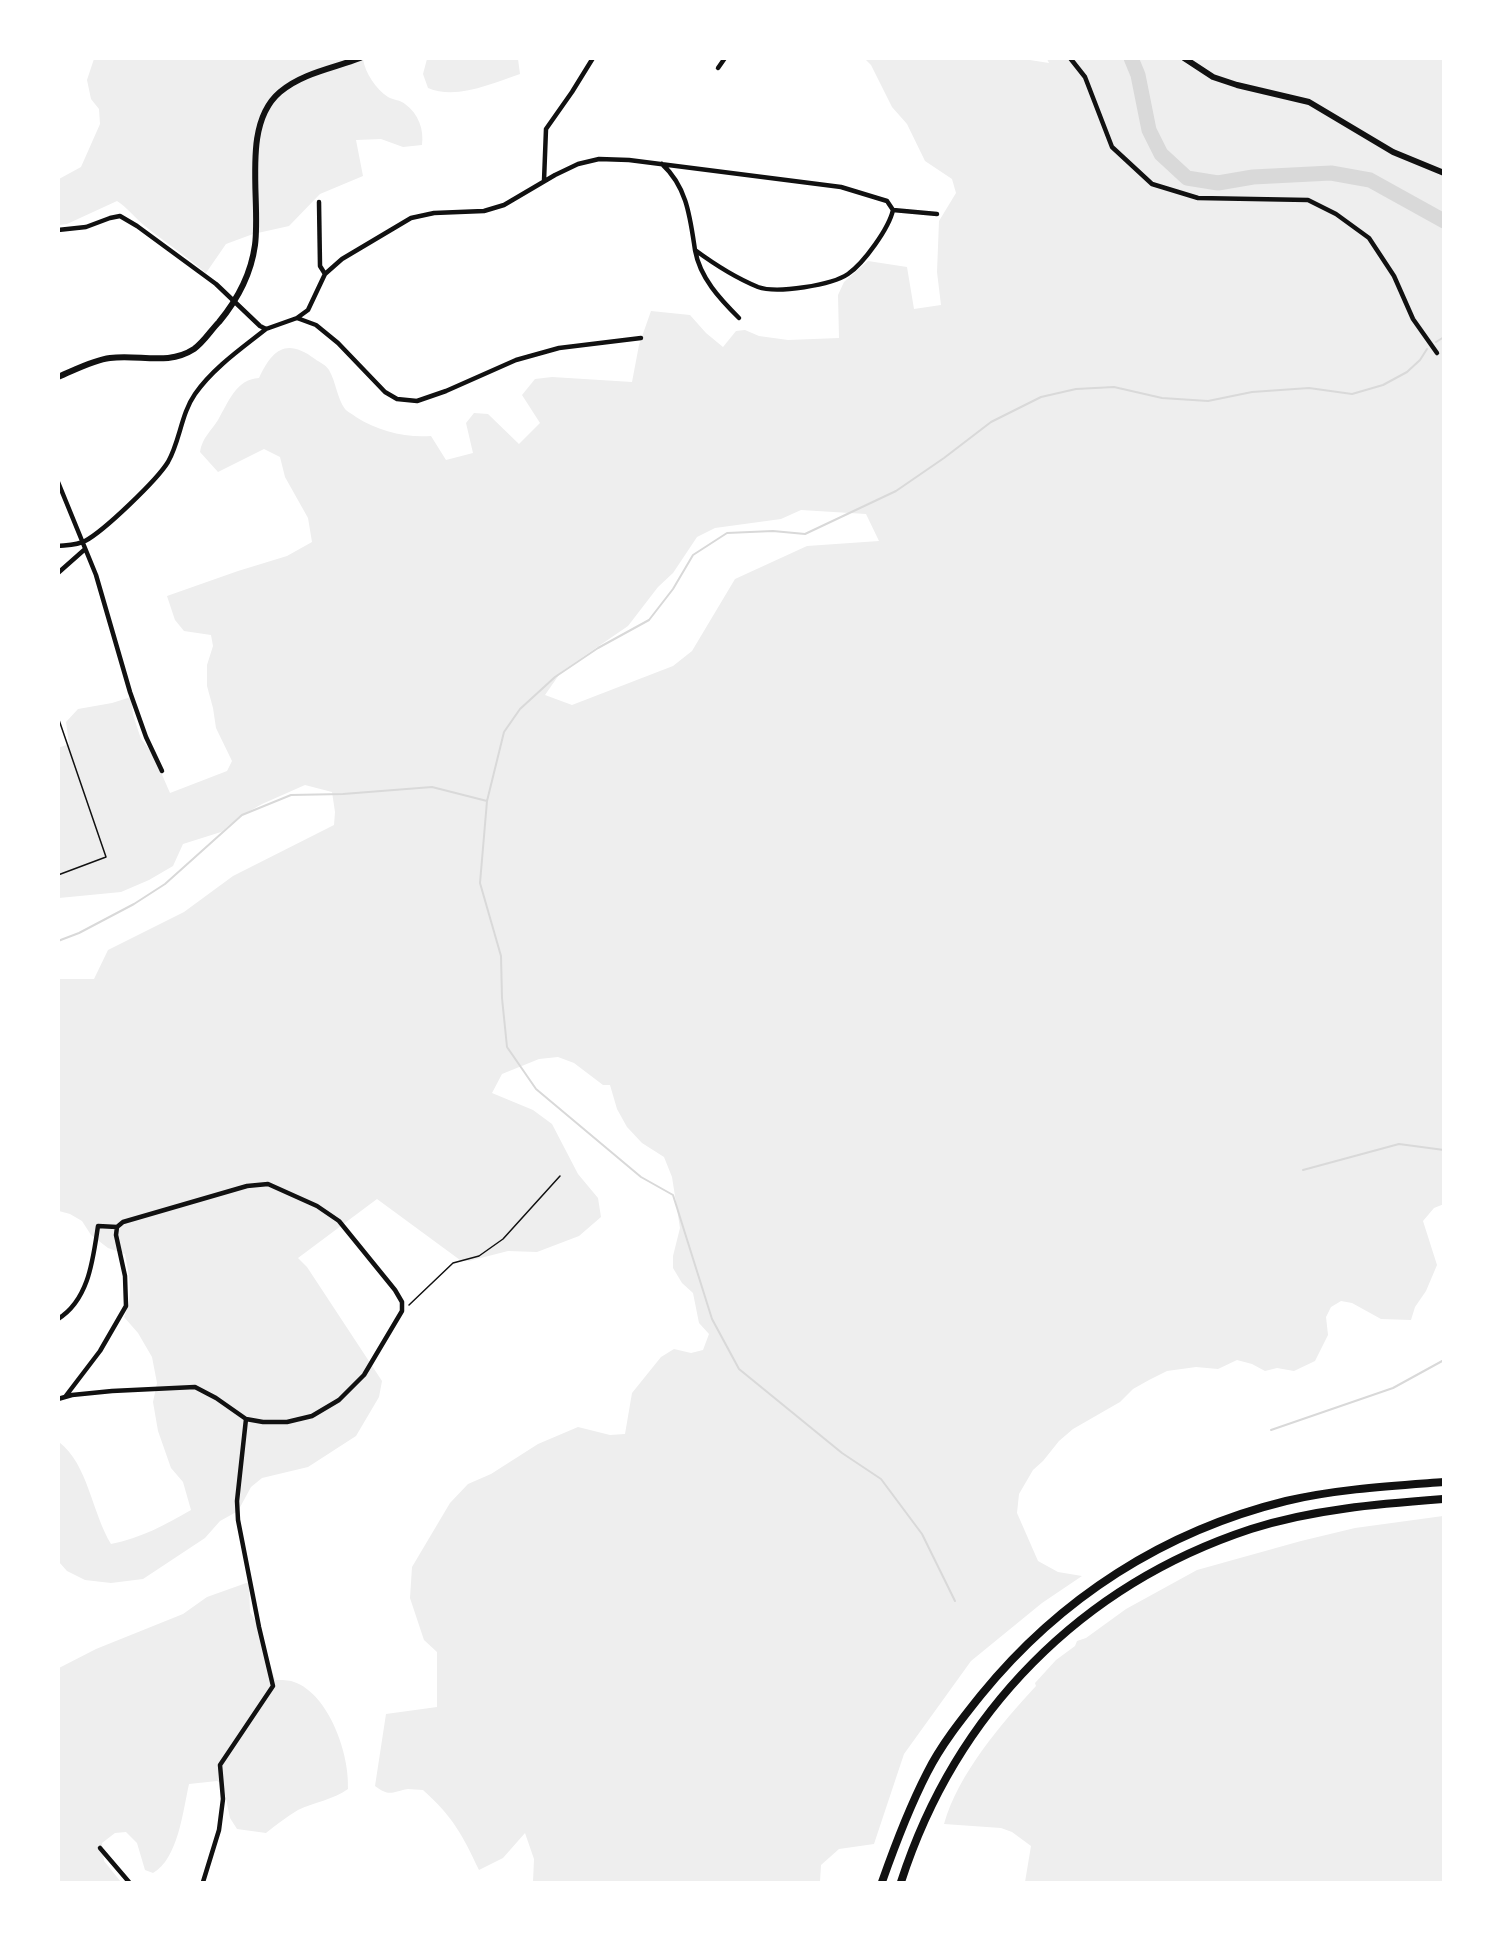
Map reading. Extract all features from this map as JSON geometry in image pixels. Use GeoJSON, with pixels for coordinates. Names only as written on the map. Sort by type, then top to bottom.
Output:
{"type":"FeatureCollection","features":[{"type":"Feature","properties":{"kind":"highway"},"geometry":{"type":"LineString","coordinates":[[882,1882],[894,1847],[928,1772],[958,1724],[997,1676],[1041,1630],[1076,1601],[1137,1560],[1177,1539],[1286,1501],[1352,1490],[1443,1482]]}},
{"type":"Feature","properties":{"kind":"highway"},"geometry":{"type":"LineString","coordinates":[[901,1882],[910,1853],[943,1782],[972,1735],[1009,1687],[1054,1642],[1087,1614],[1146,1575],[1184,1556],[1251,1529],[1289,1519],[1352,1508],[1443,1499]]}},
{"type":"Feature","properties":{"kind":"street"},"geometry":{"type":"LineString","coordinates":[[58,376],[106,358],[124,356],[176,358],[196,348],[235,300],[249,270],[255,245],[258,133],[265,109],[280,91],[303,78],[360,58]]}},
{"type":"Feature","properties":{"kind":"street"},"geometry":{"type":"LineString","coordinates":[[544,181],[546,129],[593,58]]}},
{"type":"Feature","properties":{"kind":"street"},"geometry":{"type":"LineString","coordinates":[[718,68],[725,58]]}},
{"type":"Feature","properties":{"kind":"street"},"geometry":{"type":"LineString","coordinates":[[1070,58],[1085,77],[1112,147],[1152,183],[1198,198],[1308,200],[1336,214],[1369,238],[1394,276],[1413,319],[1437,352]]}},
{"type":"Feature","properties":{"kind":"street"},"geometry":{"type":"LineString","coordinates":[[1184,58],[1213,77],[1309,102],[1394,152],[1443,173]]}},
{"type":"Feature","properties":{"kind":"street"},"geometry":{"type":"LineString","coordinates":[[58,546],[87,540],[127,507],[151,482],[168,461],[185,414],[195,394],[207,379],[266,329],[297,318],[308,310],[325,274],[342,259],[411,218],[434,213],[484,211],[504,205],[578,164],[599,159],[629,160],[841,187],[887,201],[892,210],[891,220],[882,234],[848,274],[802,287],[760,288],[695,250]]}},
{"type":"Feature","properties":{"kind":"street"},"geometry":{"type":"LineString","coordinates":[[662,164],[671,172],[681,187],[688,205],[698,265],[724,303],[739,318]]}},
{"type":"Feature","properties":{"kind":"street"},"geometry":{"type":"LineString","coordinates":[[319,202],[320,266],[325,274]]}},
{"type":"Feature","properties":{"kind":"street"},"geometry":{"type":"LineString","coordinates":[[892,210],[937,214]]}},
{"type":"Feature","properties":{"kind":"street"},"geometry":{"type":"LineString","coordinates":[[58,230],[86,228],[120,216],[177,255],[235,300],[260,326],[266,329]]}},
{"type":"Feature","properties":{"kind":"street"},"geometry":{"type":"LineString","coordinates":[[297,318],[316,325],[338,343],[386,392],[397,399],[417,401],[446,391],[516,360],[559,348],[641,338]]}},
{"type":"Feature","properties":{"kind":"street"},"geometry":{"type":"LineString","coordinates":[[58,482],[96,575],[146,737],[162,771]]}},
{"type":"Feature","properties":{"kind":"street"},"geometry":{"type":"LineString","coordinates":[[58,573],[84,550]]}},
{"type":"Feature","properties":{"kind":"street"},"geometry":{"type":"LineString","coordinates":[[58,1319],[66,1314],[79,1298],[87,1281],[98,1226],[117,1227],[123,1222],[247,1186],[268,1184],[317,1206],[339,1221],[395,1290],[402,1302],[402,1311],[364,1375],[339,1400],[312,1416],[286,1422],[246,1419],[216,1398],[195,1387],[112,1391],[61,1398]]}},
{"type":"Feature","properties":{"kind":"street"},"geometry":{"type":"LineString","coordinates":[[61,1398],[74,1388],[101,1349],[126,1306],[126,1276],[116,1235],[117,1227]]}},
{"type":"Feature","properties":{"kind":"street"},"geometry":{"type":"LineString","coordinates":[[203,1882],[219,1830],[223,1788],[220,1766],[273,1686],[238,1520],[237,1501],[246,1419]]}},
{"type":"Feature","properties":{"kind":"street"},"geometry":{"type":"LineString","coordinates":[[100,1848],[129,1882]]}},
{"type":"Feature","properties":{"kind":"path"},"geometry":{"type":"LineString","coordinates":[[58,717],[106,857],[58,875]]}},
{"type":"Feature","properties":{"kind":"path"},"geometry":{"type":"LineString","coordinates":[[402,1311],[453,1263],[479,1256],[503,1239],[560,1176]]}},
{"type":"Feature","properties":{"kind":"shaded area"},"geometry":{"type":"Polygon","coordinates":[[[1017,58],[1049,63],[1047,59],[1443,59],[1444,1204],[1434,1208],[1423,1221],[1437,1265],[1426,1291],[1415,1307],[1411,1320],[1381,1319],[1352,1303],[1341,1301],[1331,1307],[1326,1317],[1328,1335],[1315,1361],[1294,1371],[1277,1368],[1265,1371],[1237,1360],[1218,1369],[1196,1367],[1167,1371],[1133,1389],[1120,1402],[1073,1429],[1059,1441],[1033,1470],[1019,1494],[1017,1513],[1038,1561],[1058,1572],[1082,1576],[1042,1603],[971,1661],[904,1754],[874,1844],[839,1849],[821,1865],[820,1882],[533,1882],[534,1859],[525,1833],[503,1858],[479,1870],[456,1827],[423,1790],[408,1789],[388,1793],[375,1786],[386,1714],[437,1707],[437,1652],[424,1640],[410,1598],[412,1567],[450,1503],[468,1484],[491,1474],[538,1444],[578,1427],[610,1435],[625,1434],[632,1393],[661,1357],[674,1349],[691,1353],[703,1350],[709,1334],[699,1323],[693,1293],[682,1283],[673,1268],[673,1256],[680,1228],[672,1177],[664,1157],[642,1143],[627,1127],[617,1109],[610,1085],[603,1085],[574,1063],[558,1057],[539,1059],[502,1074],[492,1093],[533,1110],[552,1124],[578,1174],[598,1198],[601,1217],[579,1236],[537,1252],[508,1251],[469,1261],[460,1260],[377,1199],[298,1258],[307,1267],[382,1381],[379,1397],[356,1436],[308,1467],[262,1478],[251,1487],[238,1511],[220,1521],[205,1538],[143,1579],[111,1583],[85,1580],[67,1571],[59,1562],[59,1442],[77,1463],[104,1532],[111,1544],[152,1530],[191,1510],[183,1482],[171,1468],[158,1431],[153,1402],[157,1383],[152,1357],[138,1333],[124,1317],[130,1293],[125,1254],[108,1248],[91,1235],[82,1221],[59,1211],[59,979],[94,979],[108,950],[184,912],[233,876],[334,825],[335,812],[332,792],[305,785],[262,804],[239,817],[221,832],[183,844],[173,866],[149,880],[121,892],[59,898],[58,748],[69,744],[66,722],[78,709],[131,697],[133,715],[141,739],[153,754],[170,793],[227,771],[232,761],[216,728],[207,686],[207,665],[213,646],[211,635],[184,631],[175,620],[167,596],[287,556],[312,542],[308,518],[285,477],[280,457],[264,449],[218,472],[200,452],[205,439],[234,393],[244,383],[259,378],[269,360],[281,350],[288,348],[305,352],[326,367],[342,405],[364,422],[411,436],[431,436],[446,460],[473,453],[466,423],[474,413],[488,414],[519,444],[540,423],[522,395],[535,379],[552,377],[632,382],[639,345],[651,311],[690,315],[723,347],[736,331],[745,330],[759,336],[788,340],[839,338],[838,295],[844,282],[868,261],[907,267],[914,309],[941,305],[937,272],[939,221],[956,193],[952,179],[925,161],[907,124],[892,107],[871,65],[865,59],[1017,58]],[[801,510],[781,519],[715,528],[697,537],[673,573],[658,587],[628,626],[561,672],[545,695],[572,705],[673,666],[692,651],[735,579],[807,546],[879,541],[866,514],[801,510]]]}},
{"type":"Feature","properties":{"kind":"shaded area"},"geometry":{"type":"Polygon","coordinates":[[[94,59],[363,59],[369,75],[379,90],[388,97],[403,103],[417,117],[421,128],[422,145],[403,147],[381,139],[356,140],[363,176],[320,194],[289,226],[253,234],[226,244],[206,273],[145,226],[117,201],[67,224],[59,225],[59,179],[81,167],[100,124],[99,109],[91,99],[87,80],[94,59]]]}},
{"type":"Feature","properties":{"kind":"shaded area"},"geometry":{"type":"Polygon","coordinates":[[[427,59],[518,59],[520,74],[487,86],[463,91],[439,91],[428,88],[423,74],[427,59]]]}},
{"type":"Feature","properties":{"kind":"shaded area"},"geometry":{"type":"Polygon","coordinates":[[[1443,1516],[1443,1882],[1025,1882],[1031,1846],[1012,1832],[1001,1828],[944,1824],[959,1787],[970,1768],[995,1733],[1036,1686],[1035,1683],[1056,1660],[1075,1646],[1077,1641],[1086,1638],[1126,1609],[1197,1570],[1355,1528],[1443,1516]]]}},
{"type":"Feature","properties":{"kind":"shaded area"},"geometry":{"type":"Polygon","coordinates":[[[249,1582],[250,1612],[258,1625],[275,1680],[292,1681],[306,1689],[327,1712],[341,1743],[348,1775],[348,1789],[336,1796],[298,1810],[266,1833],[237,1829],[230,1818],[223,1784],[217,1781],[189,1784],[174,1846],[161,1866],[153,1873],[145,1870],[137,1843],[126,1832],[115,1833],[102,1843],[104,1861],[121,1882],[59,1882],[59,1668],[96,1649],[183,1614],[207,1597],[249,1582]]]}},
{"type":"Feature","properties":{"kind":"waterway"},"geometry":{"type":"LineString","coordinates":[[1131,58],[1138,75],[1149,130],[1161,154],[1187,178],[1218,183],[1253,177],[1331,173],[1370,180],[1444,221]]}},
{"type":"Feature","properties":{"kind":"waterway"},"geometry":{"type":"LineString","coordinates":[[1436,342],[1444,337]]}},
{"type":"Feature","properties":{"kind":"waterway"},"geometry":{"type":"LineString","coordinates":[[58,941],[79,933],[134,904],[165,884],[242,815],[291,795],[343,794],[432,787],[487,801],[504,732],[520,709],[555,677],[598,648],[649,620],[673,589],[693,555],[727,533],[773,531],[805,534],[896,491],[991,422],[1041,397],[1076,389],[1114,387],[1162,398],[1208,401],[1252,392],[1309,388],[1352,394],[1383,385],[1407,372],[1420,360],[1427,349]]}},
{"type":"Feature","properties":{"kind":"waterway"},"geometry":{"type":"LineString","coordinates":[[487,801],[480,883],[501,956],[507,1047],[536,1089],[641,1177],[673,1195],[712,1319],[739,1369],[842,1453],[881,1479],[922,1534],[955,1601]]}},
{"type":"Feature","properties":{"kind":"waterway"},"geometry":{"type":"LineString","coordinates":[[1303,1170],[1399,1144],[1444,1150]]}},
{"type":"Feature","properties":{"kind":"waterway"},"geometry":{"type":"LineString","coordinates":[[1271,1430],[1393,1388],[1444,1360]]}}]}
